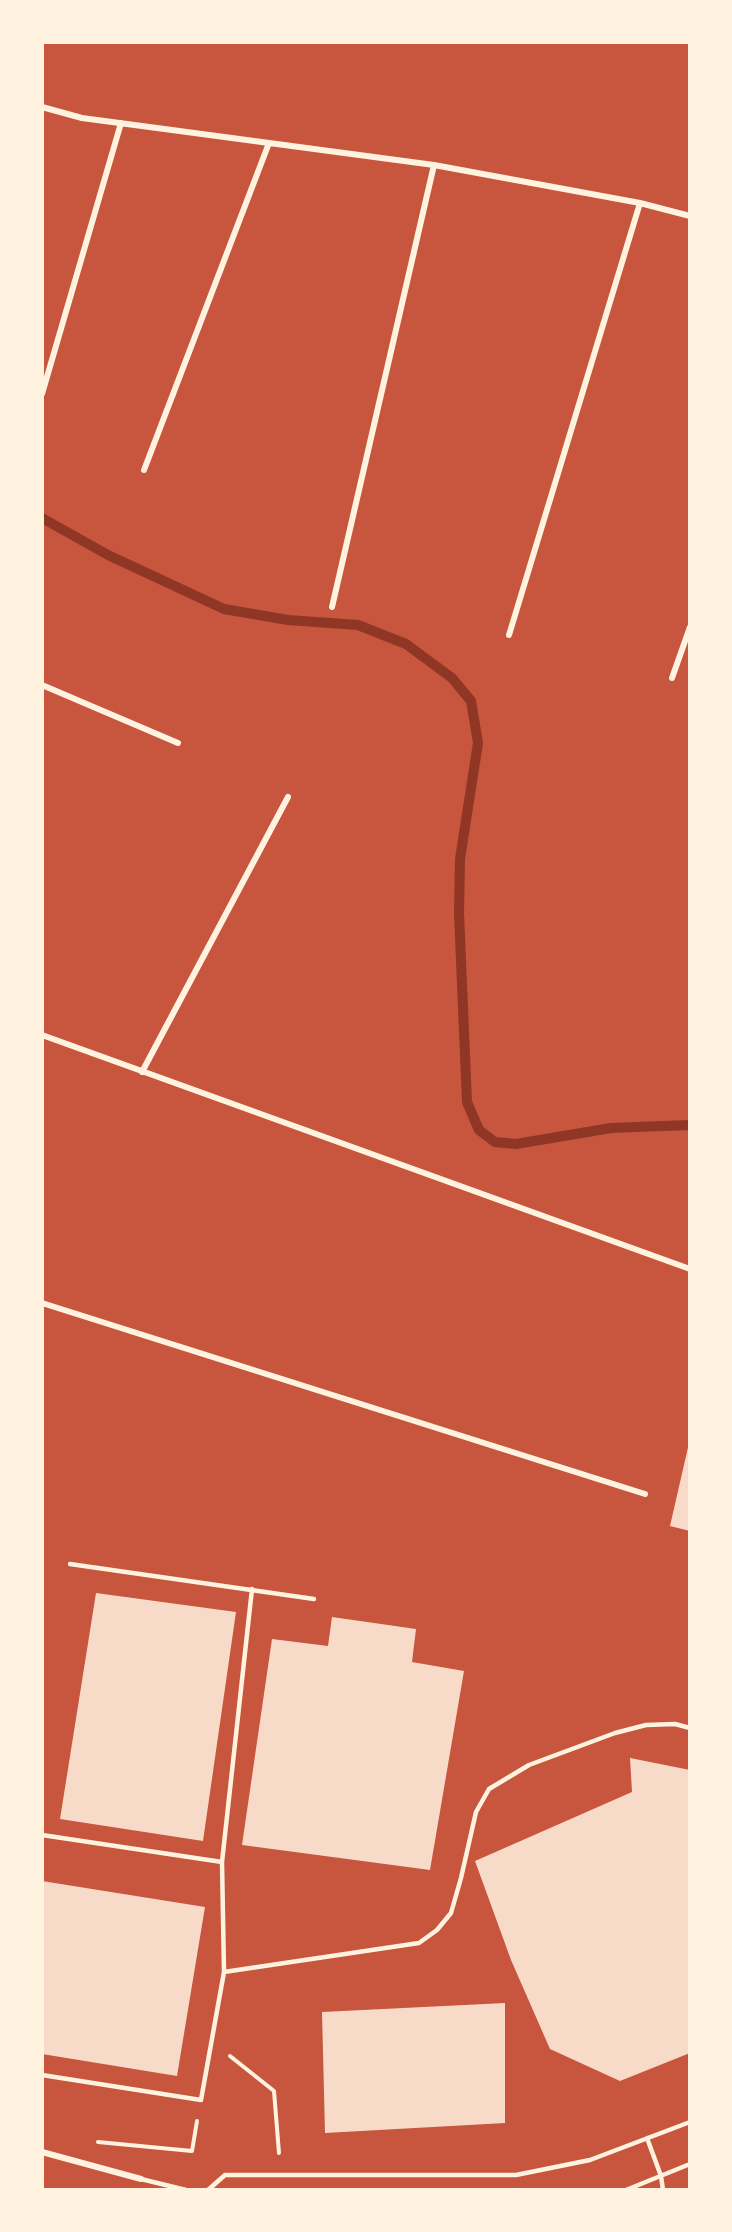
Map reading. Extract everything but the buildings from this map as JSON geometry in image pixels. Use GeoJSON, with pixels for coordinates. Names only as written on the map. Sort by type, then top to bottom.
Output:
{"type":"FeatureCollection","features":[{"type":"Feature","properties":{"kind":"street"},"geometry":{"type":"LineString","coordinates":[[42,107],[82,118],[434,165],[640,203],[690,216]]}},
{"type":"Feature","properties":{"kind":"street"},"geometry":{"type":"LineString","coordinates":[[42,394],[121,123]]}},
{"type":"Feature","properties":{"kind":"street"},"geometry":{"type":"LineString","coordinates":[[144,470],[269,143]]}},
{"type":"Feature","properties":{"kind":"street"},"geometry":{"type":"LineString","coordinates":[[332,607],[434,165]]}},
{"type":"Feature","properties":{"kind":"street"},"geometry":{"type":"LineString","coordinates":[[508,635],[640,203]]}},
{"type":"Feature","properties":{"kind":"street"},"geometry":{"type":"LineString","coordinates":[[672,678],[690,627]]}},
{"type":"Feature","properties":{"kind":"street"},"geometry":{"type":"LineString","coordinates":[[42,685],[178,743]]}},
{"type":"Feature","properties":{"kind":"street"},"geometry":{"type":"LineString","coordinates":[[142,1072],[288,797]]}},
{"type":"Feature","properties":{"kind":"street"},"geometry":{"type":"LineString","coordinates":[[42,1035],[690,1269]]}},
{"type":"Feature","properties":{"kind":"street"},"geometry":{"type":"LineString","coordinates":[[42,1303],[645,1494]]}},
{"type":"Feature","properties":{"kind":"street"},"geometry":{"type":"LineString","coordinates":[[42,2152],[141,2179]]}},
{"type":"Feature","properties":{"kind":"lane"},"geometry":{"type":"LineString","coordinates":[[70,1564],[314,1599]]}},
{"type":"Feature","properties":{"kind":"lane"},"geometry":{"type":"LineString","coordinates":[[42,2075],[201,2100],[224,1972],[222,1862],[252,1589]]}},
{"type":"Feature","properties":{"kind":"lane"},"geometry":{"type":"LineString","coordinates":[[224,1972],[419,1943],[437,1930],[451,1913],[462,1878],[476,1812],[489,1789],[530,1765],[615,1733],[646,1725],[675,1724],[690,1728]]}},
{"type":"Feature","properties":{"kind":"lane"},"geometry":{"type":"LineString","coordinates":[[42,1835],[222,1862]]}},
{"type":"Feature","properties":{"kind":"lane"},"geometry":{"type":"LineString","coordinates":[[208,2190],[225,2175],[516,2175],[590,2160],[690,2122]]}},
{"type":"Feature","properties":{"kind":"lane"},"geometry":{"type":"LineString","coordinates":[[647,2138],[661,2176],[663,2190]]}},
{"type":"Feature","properties":{"kind":"lane"},"geometry":{"type":"LineString","coordinates":[[626,2190],[690,2164]]}},
{"type":"Feature","properties":{"kind":"lane"},"geometry":{"type":"LineString","coordinates":[[141,2179],[186,2190]]}},
{"type":"Feature","properties":{"kind":"path"},"geometry":{"type":"LineString","coordinates":[[212,2041],[274,2091],[280,2175]]}},
{"type":"Feature","properties":{"kind":"path"},"geometry":{"type":"LineString","coordinates":[[87,2140],[192,2151],[201,2100]]}},
{"type":"Feature","properties":{"kind":"waterway"},"geometry":{"type":"LineString","coordinates":[[42,518],[108,555],[224,609],[288,620],[358,625],[406,644],[452,678],[471,701],[478,743],[460,859],[459,913],[467,1102],[479,1130],[495,1142],[516,1144],[611,1128],[690,1125]]}}]}
